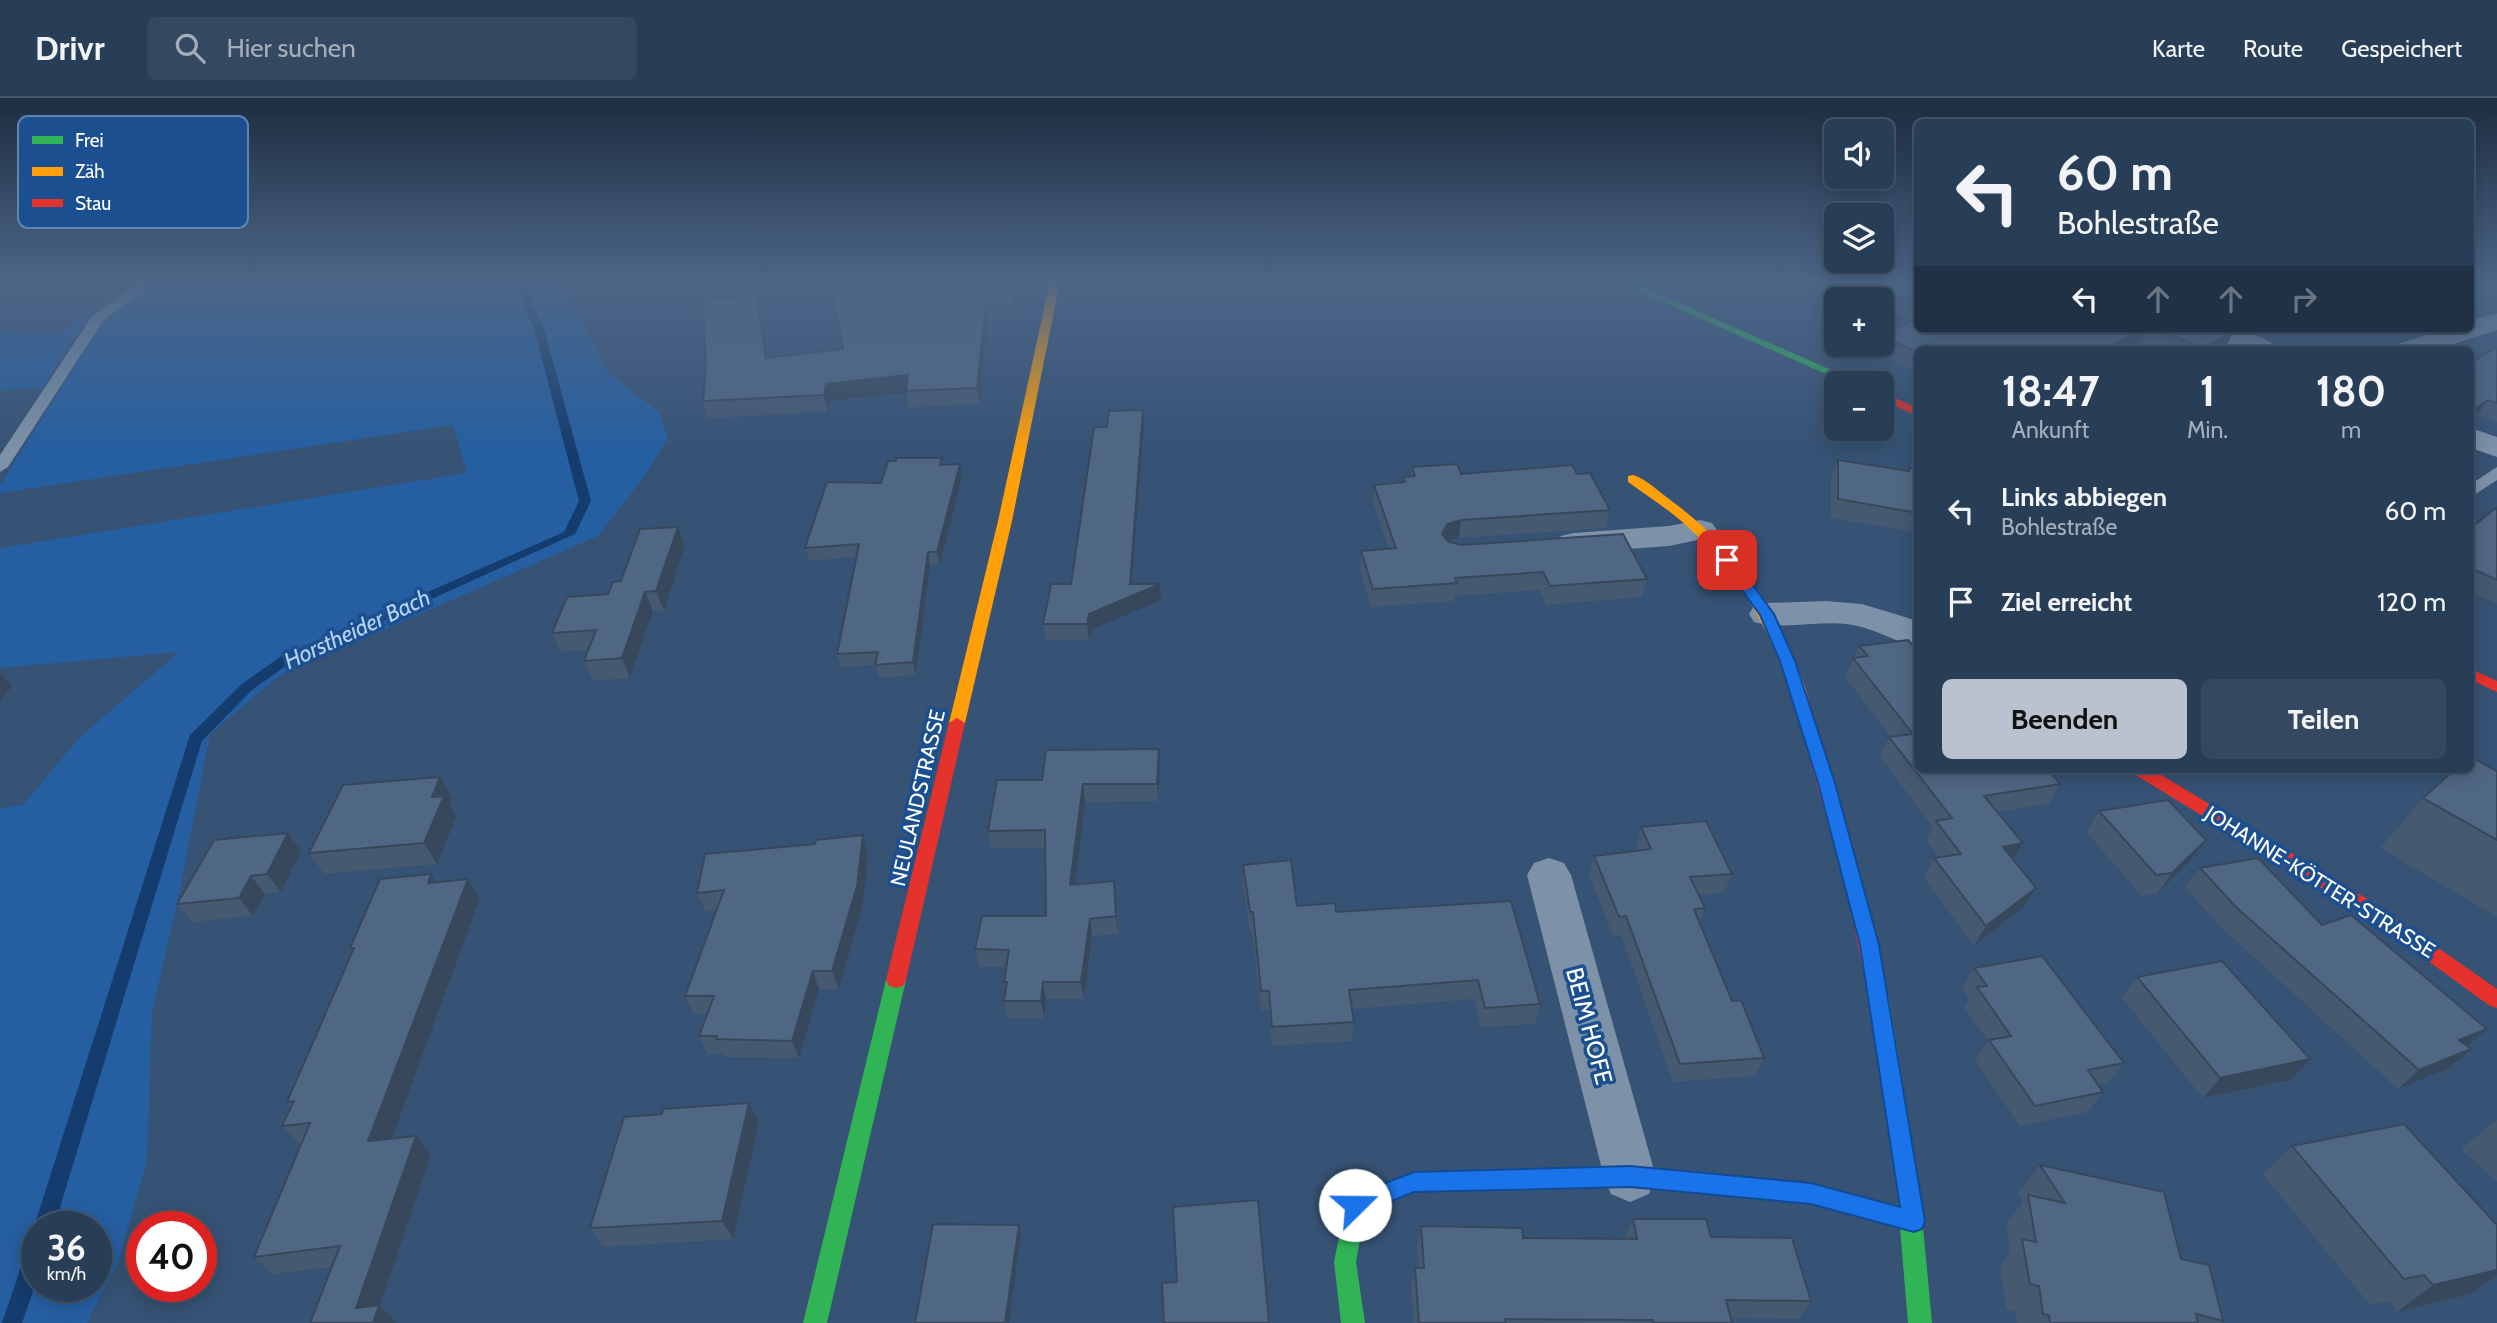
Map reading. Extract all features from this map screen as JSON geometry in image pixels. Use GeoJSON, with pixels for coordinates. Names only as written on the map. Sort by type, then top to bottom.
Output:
{"type":"FeatureCollection","features":[{"type":"Feature","properties":{"kind":"street","name":"NEULANDSTRASSE"},"geometry":{"type":"LineString","coordinates":[[816,1323],[1002,534],[1043,338]]}},
{"type":"Feature","properties":{"kind":"street"},"geometry":{"type":"LineString","coordinates":[[1752,338],[1827,371]]}},
{"type":"Feature","properties":{"kind":"street"},"geometry":{"type":"LineString","coordinates":[[2234,338],[2254,346]]}},
{"type":"Feature","properties":{"kind":"street"},"geometry":{"type":"LineString","coordinates":[[2420,346],[2444,338]]}},
{"type":"Feature","properties":{"kind":"street"},"geometry":{"type":"LineString","coordinates":[[1894,401],[1914,410]]}},
{"type":"Feature","properties":{"kind":"street"},"geometry":{"type":"LineString","coordinates":[[2474,438],[2497,448]]}},
{"type":"Feature","properties":{"kind":"street"},"geometry":{"type":"LineString","coordinates":[[1633,479],[1700,530],[1727,560],[1767,614],[1787,661],[1826,783],[1869,945],[1914,1221],[1920,1323]]}},
{"type":"Feature","properties":{"kind":"street"},"geometry":{"type":"LineString","coordinates":[[1538,545],[1669,536],[1700,530]]}},
{"type":"Feature","properties":{"kind":"street"},"geometry":{"type":"LineString","coordinates":[[1767,614],[1848,611],[1881,618],[1914,634]]}},
{"type":"Feature","properties":{"kind":"street"},"geometry":{"type":"LineString","coordinates":[[2474,676],[2497,687]]}},
{"type":"Feature","properties":{"kind":"street","name":"JOHANNE-KÖTTER-STRASSE"},"geometry":{"type":"LineString","coordinates":[[2145,773],[2368,908],[2497,1000]]}},
{"type":"Feature","properties":{"kind":"street","name":"BEIM HOFE"},"geometry":{"type":"LineString","coordinates":[[1549,875],[1630,1177]]}},
{"type":"Feature","properties":{"kind":"street"},"geometry":{"type":"LineString","coordinates":[[1353,1323],[1345,1262],[1355,1205],[1414,1182],[1630,1177],[1811,1193],[1914,1221]]}},
{"type":"Feature","properties":{"kind":"lane"},"geometry":{"type":"LineString","coordinates":[[0,467],[85,338]]}},
{"type":"Feature","properties":{"kind":"lane"},"geometry":{"type":"LineString","coordinates":[[2474,490],[2497,472]]}},
{"type":"Feature","properties":{"kind":"shaded area"},"geometry":{"type":"Polygon","coordinates":[[[0,338],[73,338],[42,388],[0,390],[0,338]]]}},
{"type":"Feature","properties":{"kind":"shaded area"},"geometry":{"type":"Polygon","coordinates":[[[93,338],[590,338],[607,372],[659,412],[668,438],[643,478],[598,536],[279,676],[210,734],[177,904],[152,1012],[147,1161],[133,1211],[126,1211],[126,1234],[112,1275],[112,1211],[21,1211],[21,1302],[98,1302],[87,1323],[0,1323],[0,808],[23,805],[79,738],[179,652],[0,668],[0,548],[467,473],[453,425],[0,493],[0,485],[93,338]]]}},
{"type":"Feature","properties":{"kind":"building"},"geometry":{"type":"Polygon","coordinates":[[[705,338],[763,338],[766,358],[843,349],[841,338],[982,338],[977,388],[906,391],[908,375],[826,384],[824,395],[703,401],[706,368],[705,338]]]}},
{"type":"Feature","properties":{"kind":"building"},"geometry":{"type":"Polygon","coordinates":[[[1894,338],[2126,338],[2111,346],[1914,346],[1914,350],[1894,342],[1894,338]]]}},
{"type":"Feature","properties":{"kind":"building"},"geometry":{"type":"Polygon","coordinates":[[[2178,338],[2221,338],[2208,346],[2199,346],[2178,338]]]}},
{"type":"Feature","properties":{"kind":"building"},"geometry":{"type":"Polygon","coordinates":[[[2497,347],[2497,403],[2488,400],[2474,409],[2474,361],[2497,347]]]}},
{"type":"Feature","properties":{"kind":"building"},"geometry":{"type":"Polygon","coordinates":[[[1143,410],[1130,584],[1160,584],[1089,614],[1087,624],[1043,624],[1051,584],[1071,584],[1094,427],[1107,427],[1109,411],[1143,410]]]}},
{"type":"Feature","properties":{"kind":"building"},"geometry":{"type":"Polygon","coordinates":[[[896,458],[942,458],[940,465],[960,464],[937,552],[928,552],[913,662],[875,665],[878,652],[837,654],[859,544],[805,548],[827,482],[881,483],[888,461],[896,461],[896,458]]]}},
{"type":"Feature","properties":{"kind":"building"},"geometry":{"type":"Polygon","coordinates":[[[1838,460],[1909,471],[1909,468],[1914,469],[1914,512],[1838,499],[1838,460]]]}},
{"type":"Feature","properties":{"kind":"building"},"geometry":{"type":"Polygon","coordinates":[[[1457,464],[1461,474],[1572,465],[1577,474],[1590,473],[1610,510],[1461,520],[1447,524],[1442,534],[1449,542],[1462,545],[1623,534],[1647,579],[1550,586],[1543,572],[1455,578],[1457,583],[1373,589],[1361,551],[1396,548],[1374,485],[1405,482],[1403,477],[1415,476],[1412,467],[1457,464]]]}},
{"type":"Feature","properties":{"kind":"building"},"geometry":{"type":"Polygon","coordinates":[[[2497,507],[2497,580],[2474,569],[2474,526],[2497,507]]]}},
{"type":"Feature","properties":{"kind":"building"},"geometry":{"type":"Polygon","coordinates":[[[678,527],[656,591],[645,592],[622,658],[584,661],[596,630],[552,633],[567,597],[608,594],[613,582],[621,581],[640,529],[678,527]]]}},
{"type":"Feature","properties":{"kind":"building"},"geometry":{"type":"Polygon","coordinates":[[[1908,640],[1914,647],[1914,769],[1889,737],[1913,734],[1853,658],[1868,656],[1859,646],[1908,640]]]}},
{"type":"Feature","properties":{"kind":"building"},"geometry":{"type":"Polygon","coordinates":[[[1159,749],[1157,784],[1083,784],[1070,885],[1114,881],[1116,916],[1090,919],[1081,982],[1043,982],[1041,1001],[1004,1001],[1009,950],[975,949],[982,916],[1046,916],[1045,830],[988,831],[997,780],[1042,780],[1046,750],[1159,749]]]}},
{"type":"Feature","properties":{"kind":"building"},"geometry":{"type":"Polygon","coordinates":[[[2474,759],[2497,771],[2497,840],[2423,798],[2451,773],[2474,773],[2474,759]]]}},
{"type":"Feature","properties":{"kind":"building"},"geometry":{"type":"Polygon","coordinates":[[[1917,773],[2051,773],[2060,784],[1984,796],[2023,843],[2003,847],[2036,888],[1986,926],[1934,858],[1961,854],[1936,821],[1952,818],[1917,773]]]}},
{"type":"Feature","properties":{"kind":"building"},"geometry":{"type":"Polygon","coordinates":[[[440,777],[432,797],[444,796],[424,843],[309,853],[343,785],[440,777]]]}},
{"type":"Feature","properties":{"kind":"building"},"geometry":{"type":"Polygon","coordinates":[[[2168,800],[2206,840],[2172,873],[2156,875],[2099,811],[2168,800]]]}},
{"type":"Feature","properties":{"kind":"building"},"geometry":{"type":"Polygon","coordinates":[[[1706,821],[1732,874],[1690,877],[1705,908],[1694,909],[1732,1001],[1741,1000],[1764,1058],[1680,1064],[1626,916],[1619,917],[1594,856],[1651,849],[1641,827],[1706,821]]]}},
{"type":"Feature","properties":{"kind":"building"},"geometry":{"type":"Polygon","coordinates":[[[288,833],[267,874],[251,876],[239,898],[177,904],[214,840],[288,833]]]}},
{"type":"Feature","properties":{"kind":"building"},"geometry":{"type":"Polygon","coordinates":[[[863,835],[857,886],[832,971],[813,971],[792,1041],[699,1036],[714,996],[685,996],[724,890],[697,893],[705,854],[815,844],[816,840],[863,835]]]}},
{"type":"Feature","properties":{"kind":"building"},"geometry":{"type":"Polygon","coordinates":[[[2258,858],[2322,925],[2351,915],[2487,1029],[2459,1040],[2471,1049],[2419,1070],[2237,908],[2200,868],[2258,858]]]}},
{"type":"Feature","properties":{"kind":"building"},"geometry":{"type":"Polygon","coordinates":[[[1291,860],[1297,906],[1335,903],[1336,912],[1511,901],[1540,1004],[1485,1008],[1478,980],[1349,990],[1354,1022],[1272,1027],[1269,991],[1261,991],[1253,912],[1250,912],[1243,865],[1291,860]]]}},
{"type":"Feature","properties":{"kind":"building"},"geometry":{"type":"Polygon","coordinates":[[[431,874],[428,883],[468,879],[368,1141],[416,1136],[356,1308],[379,1305],[373,1323],[310,1323],[340,1246],[254,1257],[310,1123],[282,1126],[294,1101],[287,1102],[354,948],[350,948],[380,879],[431,874]]]}},
{"type":"Feature","properties":{"kind":"building"},"geometry":{"type":"Polygon","coordinates":[[[2042,956],[2124,1063],[2088,1070],[2103,1092],[2035,1106],[1989,1040],[2011,1036],[1977,987],[1987,986],[1974,968],[2042,956]]]}},
{"type":"Feature","properties":{"kind":"building"},"geometry":{"type":"Polygon","coordinates":[[[2222,961],[2310,1059],[2220,1078],[2137,977],[2222,961]]]}},
{"type":"Feature","properties":{"kind":"building"},"geometry":{"type":"Polygon","coordinates":[[[749,1103],[722,1221],[590,1228],[624,1117],[662,1114],[663,1109],[749,1103]]]}},
{"type":"Feature","properties":{"kind":"building"},"geometry":{"type":"Polygon","coordinates":[[[2404,1124],[2497,1225],[2497,1270],[2433,1285],[2424,1275],[2404,1279],[2292,1146],[2404,1124]]]}},
{"type":"Feature","properties":{"kind":"building"},"geometry":{"type":"Polygon","coordinates":[[[2040,1165],[2164,1192],[2181,1259],[2209,1265],[2223,1321],[2196,1314],[2198,1323],[2050,1323],[2049,1315],[2043,1314],[2039,1286],[2030,1284],[2022,1239],[2036,1242],[2028,1195],[2065,1203],[2040,1165]]]}},
{"type":"Feature","properties":{"kind":"building"},"geometry":{"type":"Polygon","coordinates":[[[1258,1200],[1269,1323],[1164,1323],[1162,1283],[1177,1282],[1173,1207],[1258,1200]]]}},
{"type":"Feature","properties":{"kind":"building"},"geometry":{"type":"Polygon","coordinates":[[[1633,1219],[1706,1219],[1711,1237],[1792,1238],[1811,1301],[1726,1300],[1732,1323],[1505,1319],[1506,1323],[1419,1323],[1415,1268],[1424,1268],[1421,1226],[1522,1228],[1523,1238],[1637,1239],[1633,1219]]]}},
{"type":"Feature","properties":{"kind":"building"},"geometry":{"type":"Polygon","coordinates":[[[933,1224],[1019,1225],[1005,1323],[915,1323],[933,1224]]]}},
{"type":"Feature","properties":{"kind":"waterway","name":"Horstheider Bach"},"geometry":{"type":"LineString","coordinates":[[49,1211],[195,739],[247,687],[285,660],[569,534],[585,501],[541,338]]}},
{"type":"Feature","properties":{"kind":"waterway","name":"Horstheider Bach"},"geometry":{"type":"LineString","coordinates":[[12,1323],[21,1296]]}},
{"type":"Feature","properties":{"kind":"traffic: fast"},"geometry":{"type":"LineString","coordinates":[[1752,338],[1827,371]]}},
{"type":"Feature","properties":{"kind":"traffic: fast"},"geometry":{"type":"LineString","coordinates":[[815,1323],[896,980]]}},
{"type":"Feature","properties":{"kind":"traffic: fast"},"geometry":{"type":"LineString","coordinates":[[1879,998],[1907,1177],[1920,1323]]}},
{"type":"Feature","properties":{"kind":"traffic: fast"},"geometry":{"type":"LineString","coordinates":[[1353,1323],[1345,1262],[1355,1205],[1414,1182],[1630,1177],[1811,1193],[1914,1221]]}},
{"type":"Feature","properties":{"kind":"traffic: slow"},"geometry":{"type":"LineString","coordinates":[[957,723],[1005,521],[1043,338]]}},
{"type":"Feature","properties":{"kind":"traffic: slow"},"geometry":{"type":"LineString","coordinates":[[1633,479],[1687,519],[1729,561],[1758,601],[1770,623],[1799,693]]}},
{"type":"Feature","properties":{"kind":"traffic: jam"},"geometry":{"type":"LineString","coordinates":[[1894,401],[1914,410]]}},
{"type":"Feature","properties":{"kind":"traffic: jam"},"geometry":{"type":"LineString","coordinates":[[2474,676],[2497,687]]}},
{"type":"Feature","properties":{"kind":"traffic: jam"},"geometry":{"type":"LineString","coordinates":[[1799,693],[1855,888],[1879,998]]}},
{"type":"Feature","properties":{"kind":"traffic: jam"},"geometry":{"type":"LineString","coordinates":[[896,980],[957,723]]}},
{"type":"Feature","properties":{"kind":"traffic: jam"},"geometry":{"type":"LineString","coordinates":[[2145,773],[2368,908],[2497,1000]]}},
{"type":"Feature","properties":{"kind":"route"},"geometry":{"type":"LineString","coordinates":[[1355,1205],[1414,1182],[1630,1177],[1811,1193],[1914,1221],[1869,945],[1826,783],[1787,661],[1767,614],[1727,560]]}}]}
